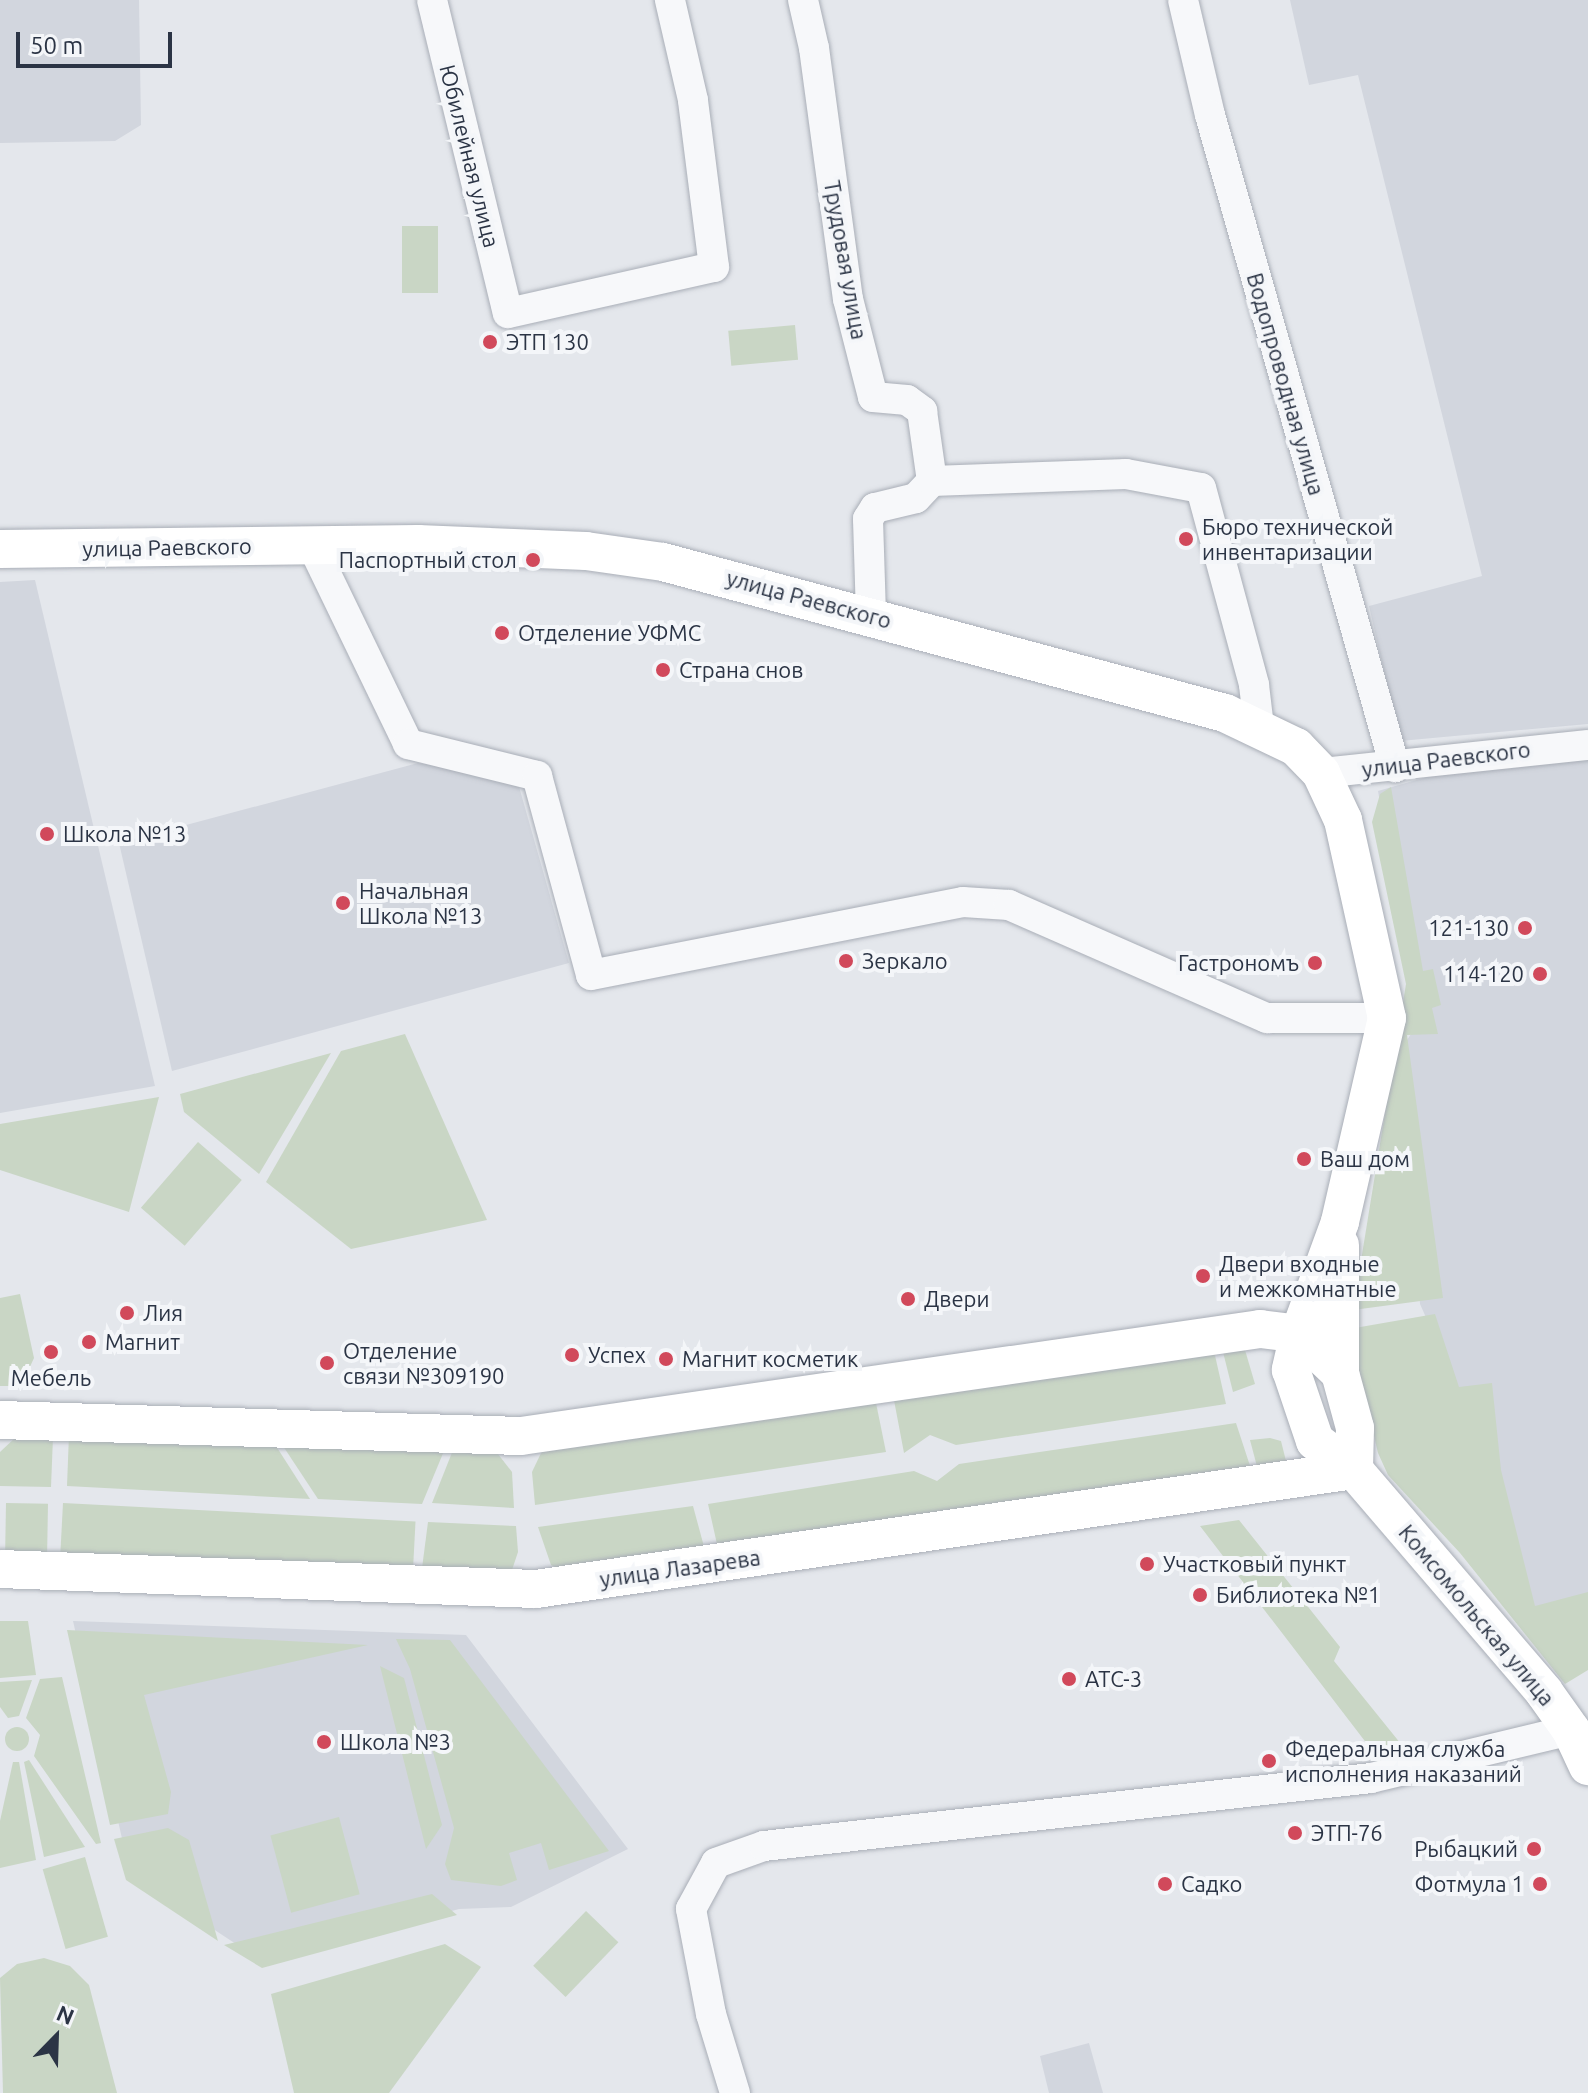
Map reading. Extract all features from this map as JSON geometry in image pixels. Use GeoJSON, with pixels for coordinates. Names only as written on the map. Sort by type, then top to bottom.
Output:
{"type":"FeatureCollection","features":[{"type":"Feature","properties":{"kind":"main road","name":"улица Раевского"},"geometry":{"type":"LineString","coordinates":[[0,549],[312,545],[586,551],[663,562],[1188,702],[1259,727],[1296,747],[1321,773]]}},
{"type":"Feature","properties":{"kind":"main road","name":"Комсомольская улица"},"geometry":{"type":"LineString","coordinates":[[1321,773],[1343,820],[1387,1018],[1340,1222],[1299,1334],[1291,1370],[1315,1441],[1354,1470],[1571,1730],[1588,1766]]}},
{"type":"Feature","properties":{"kind":"main road","name":"Комсомольская улица"},"geometry":{"type":"LineString","coordinates":[[1340,1222],[1340,1373],[1355,1428],[1354,1470]]}},
{"type":"Feature","properties":{"kind":"main road"},"geometry":{"type":"LineString","coordinates":[[0,1420],[521,1436],[1260,1329],[1299,1334],[1340,1373]]}},
{"type":"Feature","properties":{"kind":"main road","name":"улица Лазарева"},"geometry":{"type":"LineString","coordinates":[[0,1569],[536,1589],[1354,1470]]}},
{"type":"Feature","properties":{"kind":"street","name":"Юбилейная улица"},"geometry":{"type":"LineString","coordinates":[[432,0],[508,313],[714,267],[693,100],[670,0]]}},
{"type":"Feature","properties":{"kind":"street","name":"Трудовая улица"},"geometry":{"type":"LineString","coordinates":[[803,0],[814,48],[848,299],[873,397],[907,400],[922,411],[932,481]]}},
{"type":"Feature","properties":{"kind":"street","name":"Водопроводная улица"},"geometry":{"type":"LineString","coordinates":[[1183,0],[1210,115],[1395,767]]}},
{"type":"Feature","properties":{"kind":"street"},"geometry":{"type":"LineString","coordinates":[[871,615],[868,519],[875,508],[916,498],[932,481],[1126,474],[1201,488],[1254,685],[1259,727]]}},
{"type":"Feature","properties":{"kind":"street"},"geometry":{"type":"LineString","coordinates":[[312,545],[408,744],[537,776],[591,975],[963,902],[1009,905],[1267,1018],[1387,1018]]}},
{"type":"Feature","properties":{"kind":"street","name":"улица Раевского"},"geometry":{"type":"LineString","coordinates":[[1321,773],[1395,767],[1498,751],[1588,745]]}},
{"type":"Feature","properties":{"kind":"street"},"geometry":{"type":"LineString","coordinates":[[735,2093],[711,2014],[691,1909],[716,1863],[764,1846],[1371,1778],[1571,1730]]}},
{"type":"Feature","properties":{"kind":"shaded area"},"geometry":{"type":"Polygon","coordinates":[[[0,0],[139,0],[141,125],[115,141],[0,143],[0,0]]]}},
{"type":"Feature","properties":{"kind":"shaded area"},"geometry":{"type":"Polygon","coordinates":[[[1290,0],[1588,0],[1588,724],[1400,741],[1369,606],[1482,576],[1358,75],[1309,85],[1290,0]]]}},
{"type":"Feature","properties":{"kind":"shaded area","name":"Школа №13"},"geometry":{"type":"Polygon","coordinates":[[[35,580],[155,1086],[0,1113],[0,582],[35,580]]]}},
{"type":"Feature","properties":{"kind":"shaded area"},"geometry":{"type":"Polygon","coordinates":[[[1588,759],[1588,1602],[1532,1614],[1444,1358],[1420,1304],[1405,1043],[1419,1022],[1378,791],[1455,769],[1588,759]]]}},
{"type":"Feature","properties":{"kind":"shaded area","name":"Начальная Школа №13"},"geometry":{"type":"Polygon","coordinates":[[[418,763],[516,776],[569,963],[172,1071],[119,843],[418,763]]]}},
{"type":"Feature","properties":{"kind":"shaded area","name":"Школа №3"},"geometry":{"type":"Polygon","coordinates":[[[73,1621],[466,1635],[628,1849],[511,1907],[459,1909],[263,1962],[130,1874],[73,1621]]]}},
{"type":"Feature","properties":{"kind":"shaded area"},"geometry":{"type":"Polygon","coordinates":[[[1089,2043],[1103,2093],[1049,2093],[1040,2056],[1089,2043]]]}},
{"type":"Feature","properties":{"kind":"green space"},"geometry":{"type":"Polygon","coordinates":[[[402,226],[438,226],[438,293],[402,293],[402,226]]]}},
{"type":"Feature","properties":{"kind":"green space"},"geometry":{"type":"Polygon","coordinates":[[[795,325],[798,360],[731,366],[728,331],[795,325]]]}},
{"type":"Feature","properties":{"kind":"green space"},"geometry":{"type":"Polygon","coordinates":[[[1391,787],[1423,971],[1433,969],[1441,1005],[1432,1008],[1438,1034],[1407,1035],[1443,1298],[1353,1310],[1406,984],[1372,822],[1380,794],[1391,787]]]}},
{"type":"Feature","properties":{"kind":"green space"},"geometry":{"type":"Polygon","coordinates":[[[405,1034],[487,1220],[351,1249],[266,1182],[341,1051],[405,1034]]]}},
{"type":"Feature","properties":{"kind":"green space"},"geometry":{"type":"Polygon","coordinates":[[[331,1053],[259,1174],[184,1112],[180,1094],[331,1053]]]}},
{"type":"Feature","properties":{"kind":"green space"},"geometry":{"type":"Polygon","coordinates":[[[159,1097],[129,1212],[0,1170],[0,1124],[159,1097]]]}},
{"type":"Feature","properties":{"kind":"green space"},"geometry":{"type":"Polygon","coordinates":[[[198,1142],[242,1180],[185,1246],[141,1208],[198,1142]]]}},
{"type":"Feature","properties":{"kind":"green space"},"geometry":{"type":"Polygon","coordinates":[[[20,1294],[34,1358],[21,1386],[0,1386],[0,1298],[20,1294]]]}},
{"type":"Feature","properties":{"kind":"green space"},"geometry":{"type":"Polygon","coordinates":[[[1435,1314],[1459,1387],[1492,1383],[1501,1470],[1535,1606],[1588,1592],[1588,1670],[1565,1684],[1460,1553],[1388,1475],[1378,1453],[1349,1329],[1435,1314]]]}},
{"type":"Feature","properties":{"kind":"green space"},"geometry":{"type":"Polygon","coordinates":[[[1245,1350],[1255,1384],[1233,1392],[1223,1352],[1245,1350]]]}},
{"type":"Feature","properties":{"kind":"green space"},"geometry":{"type":"Polygon","coordinates":[[[1214,1351],[1226,1404],[956,1445],[930,1435],[904,1453],[893,1395],[1214,1351]]]}},
{"type":"Feature","properties":{"kind":"green space"},"geometry":{"type":"Polygon","coordinates":[[[876,1403],[886,1452],[535,1505],[532,1472],[542,1451],[876,1403]]]}},
{"type":"Feature","properties":{"kind":"green space"},"geometry":{"type":"Polygon","coordinates":[[[1236,1423],[1253,1475],[719,1553],[708,1504],[914,1471],[937,1481],[959,1464],[1236,1423]]]}},
{"type":"Feature","properties":{"kind":"green space"},"geometry":{"type":"Polygon","coordinates":[[[69,1434],[276,1446],[310,1499],[67,1486],[69,1434]]]}},
{"type":"Feature","properties":{"kind":"green space"},"geometry":{"type":"Polygon","coordinates":[[[17,1436],[53,1437],[51,1487],[0,1486],[0,1452],[17,1436]]]}},
{"type":"Feature","properties":{"kind":"green space"},"geometry":{"type":"Polygon","coordinates":[[[1270,1438],[1281,1441],[1286,1461],[1259,1474],[1250,1440],[1270,1438]]]}},
{"type":"Feature","properties":{"kind":"green space"},"geometry":{"type":"Polygon","coordinates":[[[283,1446],[444,1451],[422,1504],[318,1499],[283,1446]]]}},
{"type":"Feature","properties":{"kind":"green space"},"geometry":{"type":"Polygon","coordinates":[[[453,1450],[498,1454],[512,1472],[514,1508],[432,1503],[453,1450]]]}},
{"type":"Feature","properties":{"kind":"green space"},"geometry":{"type":"Polygon","coordinates":[[[6,1503],[48,1504],[47,1559],[5,1558],[6,1503]]]}},
{"type":"Feature","properties":{"kind":"green space"},"geometry":{"type":"Polygon","coordinates":[[[63,1503],[416,1521],[412,1579],[60,1561],[63,1503]]]}},
{"type":"Feature","properties":{"kind":"green space"},"geometry":{"type":"Polygon","coordinates":[[[693,1506],[706,1554],[563,1571],[551,1565],[538,1527],[693,1506]]]}},
{"type":"Feature","properties":{"kind":"green space"},"geometry":{"type":"Polygon","coordinates":[[[1239,1520],[1340,1647],[1334,1661],[1405,1749],[1374,1753],[1200,1526],[1239,1520]]]}},
{"type":"Feature","properties":{"kind":"green space"},"geometry":{"type":"Polygon","coordinates":[[[428,1522],[516,1526],[518,1552],[511,1573],[421,1576],[428,1522]]]}},
{"type":"Feature","properties":{"kind":"green space"},"geometry":{"type":"Polygon","coordinates":[[[0,1621],[28,1621],[36,1675],[0,1678],[0,1621]]]}},
{"type":"Feature","properties":{"kind":"green space"},"geometry":{"type":"Polygon","coordinates":[[[67,1630],[368,1645],[144,1695],[171,1792],[168,1814],[110,1825],[67,1630]]]}},
{"type":"Feature","properties":{"kind":"green space"},"geometry":{"type":"Polygon","coordinates":[[[396,1639],[450,1640],[609,1851],[549,1870],[541,1843],[509,1853],[517,1880],[501,1886],[451,1880],[445,1864],[454,1828],[410,1669],[396,1639]]]}},
{"type":"Feature","properties":{"kind":"green space"},"geometry":{"type":"Polygon","coordinates":[[[380,1666],[404,1678],[442,1825],[426,1849],[380,1666]]]}},
{"type":"Feature","properties":{"kind":"green space"},"geometry":{"type":"Polygon","coordinates":[[[62,1677],[101,1843],[96,1844],[34,1756],[40,1735],[26,1718],[40,1679],[62,1677]]]}},
{"type":"Feature","properties":{"kind":"green space"},"geometry":{"type":"Polygon","coordinates":[[[32,1680],[19,1716],[8,1718],[0,1707],[0,1682],[32,1680]]]}},
{"type":"Feature","properties":{"kind":"green space"},"geometry":{"type":"Polygon","coordinates":[[[17,1727],[26,1730],[29,1739],[26,1748],[17,1751],[8,1748],[5,1739],[8,1730],[17,1727]]]}},
{"type":"Feature","properties":{"kind":"green space"},"geometry":{"type":"Polygon","coordinates":[[[29,1760],[85,1847],[44,1857],[24,1762],[29,1760]]]}},
{"type":"Feature","properties":{"kind":"green space"},"geometry":{"type":"Polygon","coordinates":[[[13,1762],[19,1762],[36,1860],[0,1868],[0,1821],[13,1762]]]}},
{"type":"Feature","properties":{"kind":"green space"},"geometry":{"type":"Polygon","coordinates":[[[339,1817],[360,1894],[291,1913],[270,1835],[339,1817]]]}},
{"type":"Feature","properties":{"kind":"green space"},"geometry":{"type":"Polygon","coordinates":[[[168,1828],[189,1840],[218,1941],[126,1880],[114,1839],[168,1828]]]}},
{"type":"Feature","properties":{"kind":"green space"},"geometry":{"type":"Polygon","coordinates":[[[85,1857],[108,1937],[66,1949],[43,1869],[85,1857]]]}},
{"type":"Feature","properties":{"kind":"green space"},"geometry":{"type":"Polygon","coordinates":[[[432,1894],[457,1915],[262,1968],[224,1945],[432,1894]]]}},
{"type":"Feature","properties":{"kind":"green space"},"geometry":{"type":"Polygon","coordinates":[[[586,1911],[618,1942],[566,1997],[533,1966],[586,1911]]]}},
{"type":"Feature","properties":{"kind":"green space"},"geometry":{"type":"Polygon","coordinates":[[[445,1944],[481,1967],[389,2093],[294,2093],[271,1994],[445,1944]]]}},
{"type":"Feature","properties":{"kind":"green space"},"geometry":{"type":"Polygon","coordinates":[[[44,1958],[70,1966],[89,1985],[117,2093],[3,2093],[0,1978],[17,1964],[44,1958]]]}},
{"type":"Feature","properties":{"kind":"place","name":"ЭТП 130"},"geometry":{"type":"Point","coordinates":[490,342]}},
{"type":"Feature","properties":{"kind":"place","name":"Бюро технической инвентаризации"},"geometry":{"type":"Point","coordinates":[1186,539]}},
{"type":"Feature","properties":{"kind":"place","name":"Паспортный стол"},"geometry":{"type":"Point","coordinates":[533,560]}},
{"type":"Feature","properties":{"kind":"place","name":"Отделение УФМС"},"geometry":{"type":"Point","coordinates":[502,633]}},
{"type":"Feature","properties":{"kind":"place","name":"Страна снов"},"geometry":{"type":"Point","coordinates":[663,670]}},
{"type":"Feature","properties":{"kind":"place","name":"Школа №13"},"geometry":{"type":"Point","coordinates":[47,834]}},
{"type":"Feature","properties":{"kind":"place","name":"Начальная Школа №13"},"geometry":{"type":"Point","coordinates":[343,903]}},
{"type":"Feature","properties":{"kind":"place","name":"121-130"},"geometry":{"type":"Point","coordinates":[1525,928]}},
{"type":"Feature","properties":{"kind":"place","name":"Зеркало"},"geometry":{"type":"Point","coordinates":[846,961]}},
{"type":"Feature","properties":{"kind":"place","name":"Гастрономъ"},"geometry":{"type":"Point","coordinates":[1315,963]}},
{"type":"Feature","properties":{"kind":"place","name":"114-120"},"geometry":{"type":"Point","coordinates":[1540,974]}},
{"type":"Feature","properties":{"kind":"place","name":"Ваш дом"},"geometry":{"type":"Point","coordinates":[1304,1159]}},
{"type":"Feature","properties":{"kind":"place","name":"Двери входные и межкомнатные"},"geometry":{"type":"Point","coordinates":[1203,1276]}},
{"type":"Feature","properties":{"kind":"place","name":"Двери"},"geometry":{"type":"Point","coordinates":[908,1299]}},
{"type":"Feature","properties":{"kind":"place","name":"Лия"},"geometry":{"type":"Point","coordinates":[127,1313]}},
{"type":"Feature","properties":{"kind":"place","name":"Магнит"},"geometry":{"type":"Point","coordinates":[89,1342]}},
{"type":"Feature","properties":{"kind":"place","name":"Мебель"},"geometry":{"type":"Point","coordinates":[51,1352]}},
{"type":"Feature","properties":{"kind":"place","name":"Успех"},"geometry":{"type":"Point","coordinates":[572,1355]}},
{"type":"Feature","properties":{"kind":"place","name":"Магнит косметик"},"geometry":{"type":"Point","coordinates":[666,1359]}},
{"type":"Feature","properties":{"kind":"place","name":"Отделение связи №309190"},"geometry":{"type":"Point","coordinates":[327,1363]}},
{"type":"Feature","properties":{"kind":"place","name":"Участковый пункт"},"geometry":{"type":"Point","coordinates":[1147,1564]}},
{"type":"Feature","properties":{"kind":"place","name":"Библиотека №1"},"geometry":{"type":"Point","coordinates":[1200,1595]}},
{"type":"Feature","properties":{"kind":"place","name":"АТС-3"},"geometry":{"type":"Point","coordinates":[1069,1679]}},
{"type":"Feature","properties":{"kind":"place","name":"Школа №3"},"geometry":{"type":"Point","coordinates":[324,1742]}},
{"type":"Feature","properties":{"kind":"place","name":"Федеральная служба исполнения наказаний"},"geometry":{"type":"Point","coordinates":[1269,1761]}},
{"type":"Feature","properties":{"kind":"place","name":"ЭТП-76"},"geometry":{"type":"Point","coordinates":[1295,1833]}},
{"type":"Feature","properties":{"kind":"place","name":"Рыбацкий"},"geometry":{"type":"Point","coordinates":[1534,1849]}},
{"type":"Feature","properties":{"kind":"place","name":"Садко"},"geometry":{"type":"Point","coordinates":[1165,1884]}},
{"type":"Feature","properties":{"kind":"place","name":"Фотмула 1"},"geometry":{"type":"Point","coordinates":[1540,1884]}}]}
